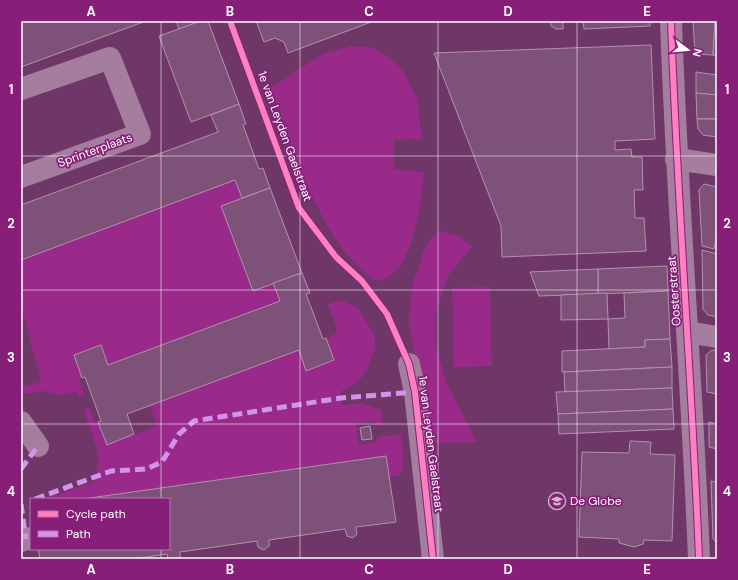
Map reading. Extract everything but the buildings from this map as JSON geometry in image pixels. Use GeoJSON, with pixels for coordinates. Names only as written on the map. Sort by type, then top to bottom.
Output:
{"type":"FeatureCollection","features":[{"type":"Feature","properties":{"kind":"street","name":"Oosterstraat"},"geometry":{"type":"LineString","coordinates":[[671,21],[676,159],[688,332],[699,559]]}},
{"type":"Feature","properties":{"kind":"street","name":"Sprinterplaats"},"geometry":{"type":"LineString","coordinates":[[21,89],[110,58],[140,134],[21,177]]}},
{"type":"Feature","properties":{"kind":"street"},"geometry":{"type":"LineString","coordinates":[[676,159],[717,165]]}},
{"type":"Feature","properties":{"kind":"street"},"geometry":{"type":"LineString","coordinates":[[688,332],[717,338]]}},
{"type":"Feature","properties":{"kind":"street","name":"1e van Leyden Gaelstraat"},"geometry":{"type":"LineString","coordinates":[[409,364],[415,392],[433,559]]}},
{"type":"Feature","properties":{"kind":"street"},"geometry":{"type":"LineString","coordinates":[[21,422],[38,446]]}},
{"type":"Feature","properties":{"kind":"shaded area"},"geometry":{"type":"Polygon","coordinates":[[[351,46],[371,47],[391,59],[403,71],[417,98],[422,139],[394,140],[394,169],[424,172],[423,184],[415,229],[405,257],[398,268],[389,277],[377,281],[358,266],[340,245],[325,221],[299,166],[270,88],[323,54],[351,46]]]}},
{"type":"Feature","properties":{"kind":"shaded area"},"geometry":{"type":"Polygon","coordinates":[[[235,180],[242,198],[221,206],[273,283],[280,301],[108,365],[101,345],[74,355],[82,378],[79,380],[85,395],[79,397],[77,392],[61,395],[44,391],[24,394],[22,387],[41,382],[21,304],[21,260],[235,180]]]}},
{"type":"Feature","properties":{"kind":"shaded area"},"geometry":{"type":"Polygon","coordinates":[[[438,231],[459,236],[472,247],[449,274],[436,311],[436,347],[447,384],[477,442],[430,443],[409,321],[412,286],[425,247],[438,231]]]}},
{"type":"Feature","properties":{"kind":"shaded area"},"geometry":{"type":"Polygon","coordinates":[[[490,287],[492,366],[454,367],[452,288],[490,287]]]}},
{"type":"Feature","properties":{"kind":"shaded area"},"geometry":{"type":"Polygon","coordinates":[[[341,300],[358,308],[375,336],[375,347],[368,368],[362,377],[352,386],[340,392],[341,405],[362,403],[381,410],[383,425],[375,426],[374,421],[356,424],[359,445],[377,442],[377,437],[401,434],[404,468],[399,476],[389,477],[386,456],[90,498],[48,498],[97,481],[98,453],[84,409],[90,408],[95,423],[98,422],[107,445],[157,426],[150,405],[299,350],[306,371],[334,360],[326,338],[336,334],[337,328],[328,304],[341,300]]]}},
{"type":"Feature","properties":{"kind":"marked path"},"geometry":{"type":"LineString","coordinates":[[38,498],[111,471],[146,469],[162,462],[179,434],[194,421],[341,398],[415,392]]}},
{"type":"Feature","properties":{"kind":"marked path"},"geometry":{"type":"LineString","coordinates":[[21,469],[38,446]]}},
{"type":"Feature","properties":{"kind":"marked path"},"geometry":{"type":"LineString","coordinates":[[21,504],[26,539]]}},
{"type":"Feature","properties":{"kind":"cycle path"},"geometry":{"type":"LineString","coordinates":[[230,21],[299,208],[336,257],[362,281],[387,314],[409,364],[415,392],[433,559]]}},
{"type":"Feature","properties":{"kind":"cycle path"},"geometry":{"type":"LineString","coordinates":[[671,21],[699,559]]}},
{"type":"Feature","properties":{"kind":"place","name":"De Globe"},"geometry":{"type":"Point","coordinates":[557,501]}}]}
